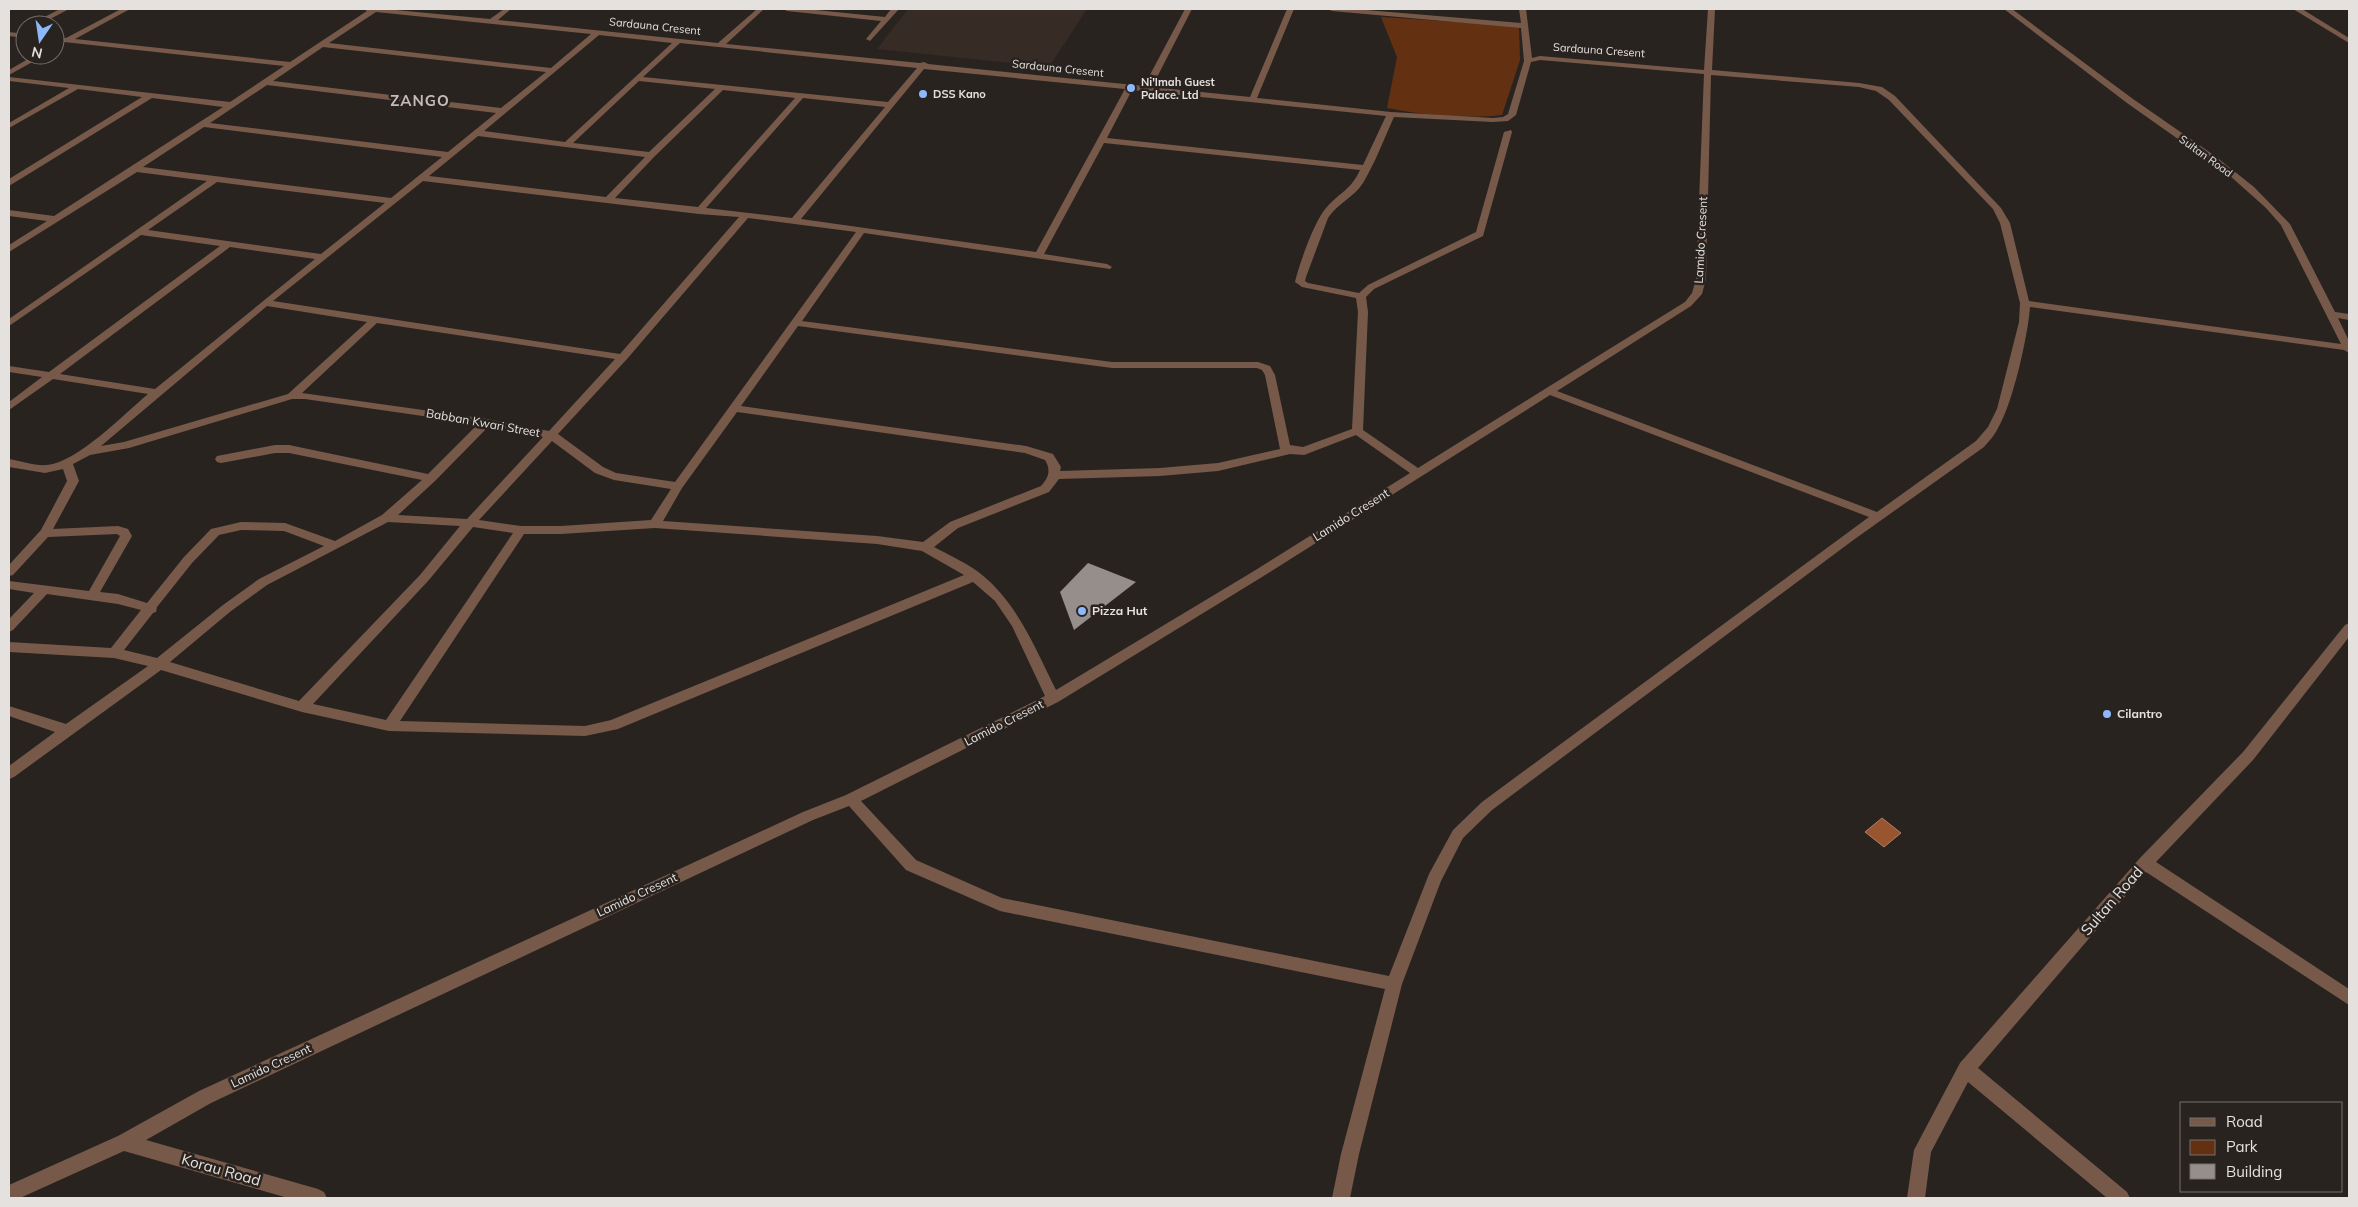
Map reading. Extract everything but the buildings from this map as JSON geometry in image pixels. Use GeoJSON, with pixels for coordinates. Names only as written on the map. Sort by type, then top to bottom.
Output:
{"type":"FeatureCollection","features":[{"type":"Feature","properties":{"kind":"street"},"geometry":{"type":"LineString","coordinates":[[53,15],[65,9]]}},
{"type":"Feature","properties":{"kind":"street"},"geometry":{"type":"LineString","coordinates":[[67,40],[126,9]]}},
{"type":"Feature","properties":{"kind":"street"},"geometry":{"type":"LineString","coordinates":[[9,249],[293,65],[370,9]]}},
{"type":"Feature","properties":{"kind":"street","name":"Sardauna Cresent"},"geometry":{"type":"LineString","coordinates":[[370,9],[924,64],[1391,114],[1505,119],[1512,115],[1528,61],[1540,58],[1708,70],[1859,85],[1879,90],[1892,98],[1997,208],[2005,223],[2025,303],[2024,322],[2002,409],[1993,428],[1980,444],[1848,538],[1487,806],[1458,834],[1434,879],[1394,984],[1350,1154],[1341,1198]]}},
{"type":"Feature","properties":{"kind":"street"},"geometry":{"type":"LineString","coordinates":[[416,14],[424,9]]}},
{"type":"Feature","properties":{"kind":"street"},"geometry":{"type":"LineString","coordinates":[[491,22],[508,9]]}},
{"type":"Feature","properties":{"kind":"street"},"geometry":{"type":"LineString","coordinates":[[722,44],[761,9]]}},
{"type":"Feature","properties":{"kind":"street"},"geometry":{"type":"LineString","coordinates":[[787,9],[886,19]]}},
{"type":"Feature","properties":{"kind":"street"},"geometry":{"type":"LineString","coordinates":[[870,39],[895,9]]}},
{"type":"Feature","properties":{"kind":"street"},"geometry":{"type":"LineString","coordinates":[[1147,88],[1189,9]]}},
{"type":"Feature","properties":{"kind":"street"},"geometry":{"type":"LineString","coordinates":[[1253,100],[1292,9]]}},
{"type":"Feature","properties":{"kind":"street"},"geometry":{"type":"LineString","coordinates":[[1332,9],[1525,26]]}},
{"type":"Feature","properties":{"kind":"street"},"geometry":{"type":"LineString","coordinates":[[1523,9],[1528,61]]}},
{"type":"Feature","properties":{"kind":"street","name":"Lamido Cresent"},"geometry":{"type":"LineString","coordinates":[[9,1194],[124,1142],[232,1084],[799,820],[851,799],[1053,698],[1249,579],[1671,316],[1688,304],[1696,294],[1701,279],[1708,70],[1712,9]]}},
{"type":"Feature","properties":{"kind":"street","name":"Sultan Road"},"geometry":{"type":"LineString","coordinates":[[2008,9],[2130,101],[2241,181],[2271,207],[2284,224],[2349,349]]}},
{"type":"Feature","properties":{"kind":"street"},"geometry":{"type":"LineString","coordinates":[[2297,9],[2349,41]]}},
{"type":"Feature","properties":{"kind":"street"},"geometry":{"type":"LineString","coordinates":[[87,452],[264,303],[421,178],[598,32]]}},
{"type":"Feature","properties":{"kind":"street"},"geometry":{"type":"LineString","coordinates":[[67,40],[293,65]]}},
{"type":"Feature","properties":{"kind":"street"},"geometry":{"type":"LineString","coordinates":[[568,143],[679,40]]}},
{"type":"Feature","properties":{"kind":"street"},"geometry":{"type":"LineString","coordinates":[[322,45],[552,70]]}},
{"type":"Feature","properties":{"kind":"street"},"geometry":{"type":"LineString","coordinates":[[794,222],[924,64]]}},
{"type":"Feature","properties":{"kind":"street"},"geometry":{"type":"LineString","coordinates":[[9,73],[23,65]]}},
{"type":"Feature","properties":{"kind":"street"},"geometry":{"type":"LineString","coordinates":[[9,79],[232,105]]}},
{"type":"Feature","properties":{"kind":"street"},"geometry":{"type":"LineString","coordinates":[[638,79],[891,105]]}},
{"type":"Feature","properties":{"kind":"street"},"geometry":{"type":"LineString","coordinates":[[266,82],[502,111]]}},
{"type":"Feature","properties":{"kind":"street"},"geometry":{"type":"LineString","coordinates":[[9,126],[77,86]]}},
{"type":"Feature","properties":{"kind":"street"},"geometry":{"type":"LineString","coordinates":[[1039,255],[1103,140],[1130,87]]}},
{"type":"Feature","properties":{"kind":"street"},"geometry":{"type":"LineString","coordinates":[[608,200],[651,154],[721,88]]}},
{"type":"Feature","properties":{"kind":"street"},"geometry":{"type":"LineString","coordinates":[[9,183],[151,95]]}},
{"type":"Feature","properties":{"kind":"street"},"geometry":{"type":"LineString","coordinates":[[699,211],[801,96]]}},
{"type":"Feature","properties":{"kind":"street"},"geometry":{"type":"LineString","coordinates":[[1391,114],[1359,182],[1346,196],[1330,208],[1323,218],[1300,282],[1305,285],[1361,296],[1371,288],[1480,234],[1508,132]]}},
{"type":"Feature","properties":{"kind":"street"},"geometry":{"type":"LineString","coordinates":[[202,124],[449,155]]}},
{"type":"Feature","properties":{"kind":"street"},"geometry":{"type":"LineString","coordinates":[[476,132],[651,154]]}},
{"type":"Feature","properties":{"kind":"street"},"geometry":{"type":"LineString","coordinates":[[1103,140],[1367,168]]}},
{"type":"Feature","properties":{"kind":"street"},"geometry":{"type":"LineString","coordinates":[[135,169],[392,201]]}},
{"type":"Feature","properties":{"kind":"street"},"geometry":{"type":"LineString","coordinates":[[421,178],[794,222],[1039,255],[1107,267]]}},
{"type":"Feature","properties":{"kind":"street"},"geometry":{"type":"LineString","coordinates":[[9,323],[215,179]]}},
{"type":"Feature","properties":{"kind":"street"},"geometry":{"type":"LineString","coordinates":[[9,213],[55,219]]}},
{"type":"Feature","properties":{"kind":"street"},"geometry":{"type":"LineString","coordinates":[[302,707],[424,578],[470,523],[623,357],[745,216]]}},
{"type":"Feature","properties":{"kind":"street"},"geometry":{"type":"LineString","coordinates":[[656,524],[678,486],[732,408],[796,323],[861,231]]}},
{"type":"Feature","properties":{"kind":"street"},"geometry":{"type":"LineString","coordinates":[[140,232],[322,257]]}},
{"type":"Feature","properties":{"kind":"street"},"geometry":{"type":"LineString","coordinates":[[9,407],[228,244]]}},
{"type":"Feature","properties":{"kind":"street"},"geometry":{"type":"LineString","coordinates":[[1357,431],[1363,312],[1361,296]]}},
{"type":"Feature","properties":{"kind":"street"},"geometry":{"type":"LineString","coordinates":[[264,303],[623,357]]}},
{"type":"Feature","properties":{"kind":"street"},"geometry":{"type":"LineString","coordinates":[[2025,303],[2349,349]]}},
{"type":"Feature","properties":{"kind":"street"},"geometry":{"type":"LineString","coordinates":[[2330,314],[2349,316]]}},
{"type":"Feature","properties":{"kind":"street"},"geometry":{"type":"LineString","coordinates":[[292,396],[375,320]]}},
{"type":"Feature","properties":{"kind":"street"},"geometry":{"type":"LineString","coordinates":[[796,323],[1112,365],[1258,365],[1266,368],[1270,375],[1285,447],[1290,450]]}},
{"type":"Feature","properties":{"kind":"street"},"geometry":{"type":"LineString","coordinates":[[9,369],[156,392]]}},
{"type":"Feature","properties":{"kind":"street"},"geometry":{"type":"LineString","coordinates":[[1548,391],[1879,517]]}},
{"type":"Feature","properties":{"kind":"street","name":"Babban Kwari Street"},"geometry":{"type":"LineString","coordinates":[[13,464],[45,469],[67,464],[87,452],[125,445],[292,396],[487,422],[552,435],[599,470],[614,476],[678,486]]}},
{"type":"Feature","properties":{"kind":"street"},"geometry":{"type":"LineString","coordinates":[[732,408],[1026,450],[1049,457],[1055,467],[1054,480],[1045,490],[954,525],[925,547]]}},
{"type":"Feature","properties":{"kind":"street"},"geometry":{"type":"LineString","coordinates":[[9,773],[158,665],[227,608],[262,582],[386,518],[431,478],[487,422]]}},
{"type":"Feature","properties":{"kind":"street"},"geometry":{"type":"LineString","coordinates":[[1054,474],[1160,472],[1210,468],[1290,450],[1304,451],[1357,431]]}},
{"type":"Feature","properties":{"kind":"street"},"geometry":{"type":"LineString","coordinates":[[1357,431],[1417,473]]}},
{"type":"Feature","properties":{"kind":"street"},"geometry":{"type":"LineString","coordinates":[[220,460],[274,449],[289,448],[431,478]]}},
{"type":"Feature","properties":{"kind":"street"},"geometry":{"type":"LineString","coordinates":[[9,474],[13,464]]}},
{"type":"Feature","properties":{"kind":"street"},"geometry":{"type":"LineString","coordinates":[[9,572],[45,533],[73,481],[67,464]]}},
{"type":"Feature","properties":{"kind":"street"},"geometry":{"type":"LineString","coordinates":[[386,518],[470,523],[521,530],[561,530],[656,524],[877,540],[925,547],[975,576],[999,598],[1016,624],[1053,698]]}},
{"type":"Feature","properties":{"kind":"street"},"geometry":{"type":"LineString","coordinates":[[114,653],[152,608],[188,560],[215,532],[241,526],[285,527],[334,545]]}},
{"type":"Feature","properties":{"kind":"street"},"geometry":{"type":"LineString","coordinates":[[45,533],[118,530],[124,532],[126,536],[92,596]]}},
{"type":"Feature","properties":{"kind":"street"},"geometry":{"type":"LineString","coordinates":[[389,726],[521,530]]}},
{"type":"Feature","properties":{"kind":"street"},"geometry":{"type":"LineString","coordinates":[[9,647],[114,653],[139,658],[302,707],[389,726],[596,730],[613,725],[975,576]]}},
{"type":"Feature","properties":{"kind":"street"},"geometry":{"type":"LineString","coordinates":[[9,585],[45,588],[118,599],[152,608]]}},
{"type":"Feature","properties":{"kind":"street"},"geometry":{"type":"LineString","coordinates":[[9,627],[45,588]]}},
{"type":"Feature","properties":{"kind":"street","name":"Sultan Road"},"geometry":{"type":"LineString","coordinates":[[1916,1198],[1923,1150],[1966,1070],[2145,863],[2248,756],[2349,628]]}},
{"type":"Feature","properties":{"kind":"street"},"geometry":{"type":"LineString","coordinates":[[9,711],[68,731]]}},
{"type":"Feature","properties":{"kind":"street"},"geometry":{"type":"LineString","coordinates":[[851,799],[911,865],[1000,904],[1394,984]]}},
{"type":"Feature","properties":{"kind":"street"},"geometry":{"type":"LineString","coordinates":[[2145,863],[2349,998]]}},
{"type":"Feature","properties":{"kind":"street"},"geometry":{"type":"LineString","coordinates":[[1966,1070],[2121,1198]]}},
{"type":"Feature","properties":{"kind":"street","name":"Korau Road"},"geometry":{"type":"LineString","coordinates":[[124,1142],[318,1198]]}},
{"type":"Feature","properties":{"kind":"shaded area"},"geometry":{"type":"Polygon","coordinates":[[[908,9],[1087,9],[1049,67],[877,49],[908,9]]]}},
{"type":"Feature","properties":{"kind":"shaded area"},"geometry":{"type":"Polygon","coordinates":[[[1882,818],[1901,833],[1884,847],[1865,832],[1882,818]]]}},
{"type":"Feature","properties":{"kind":"green space"},"geometry":{"type":"Polygon","coordinates":[[[1381,17],[1519,26],[1520,60],[1502,115],[1474,117],[1444,116],[1387,108],[1397,57],[1381,17]]]}},
{"type":"Feature","properties":{"kind":"place","name":"Ni'Imah Guest Palace. Ltd"},"geometry":{"type":"Point","coordinates":[1131,88]}},
{"type":"Feature","properties":{"kind":"place","name":"DSS Kano"},"geometry":{"type":"Point","coordinates":[923,94]}},
{"type":"Feature","properties":{"kind":"place","name":"Pizza Hut"},"geometry":{"type":"Point","coordinates":[1082,611]}},
{"type":"Feature","properties":{"kind":"place","name":"Cilantro"},"geometry":{"type":"Point","coordinates":[2107,714]}},
{"type":"Feature","properties":{"kind":"district","name":"ZANGO"},"geometry":{"type":"Point","coordinates":[420,101]}}]}
